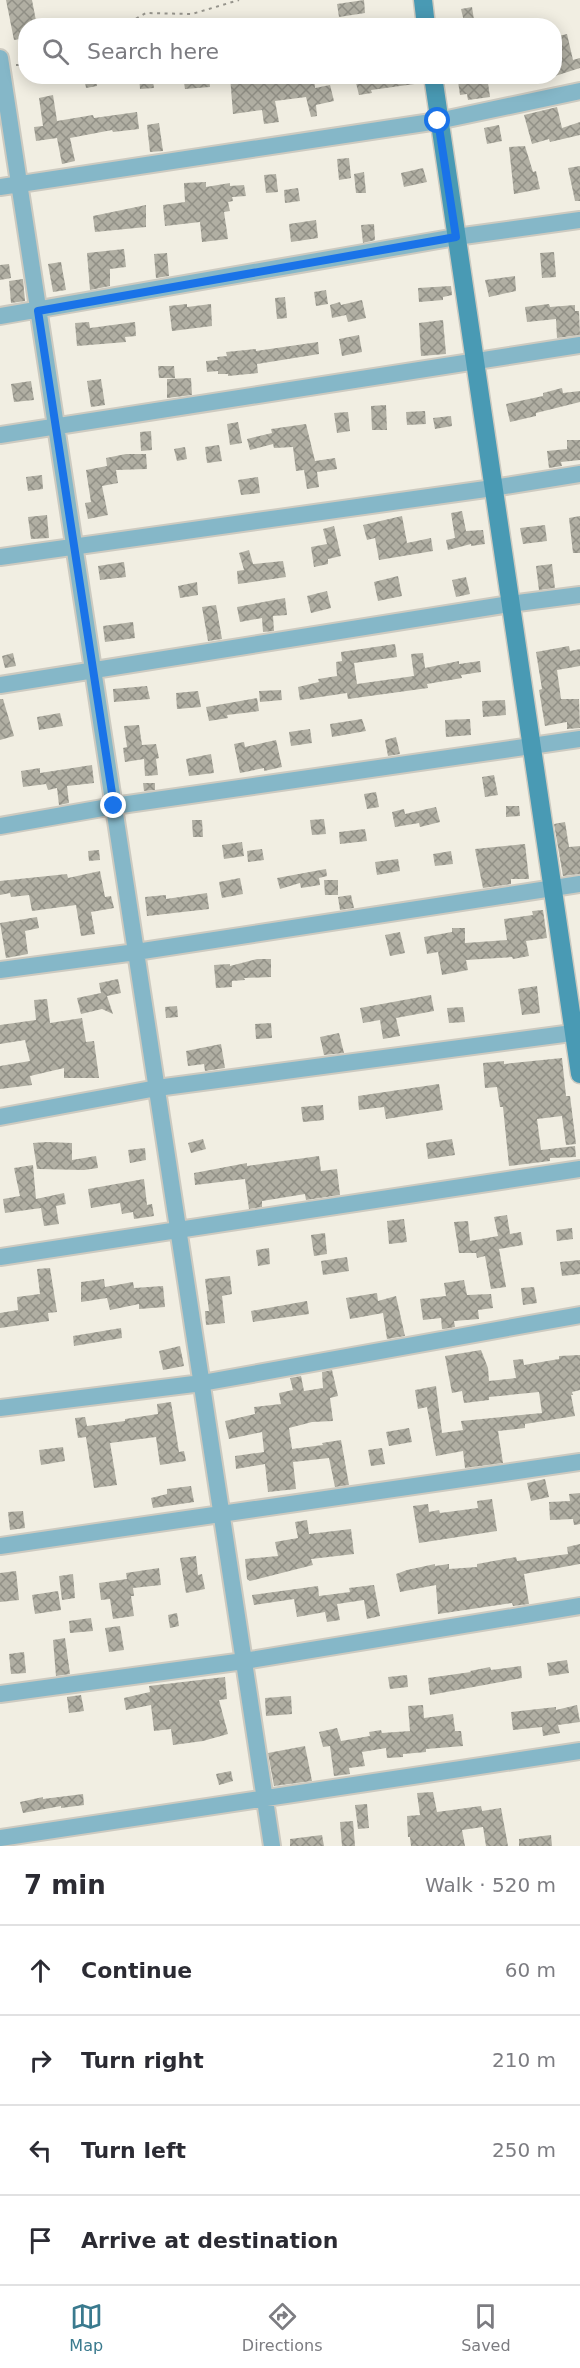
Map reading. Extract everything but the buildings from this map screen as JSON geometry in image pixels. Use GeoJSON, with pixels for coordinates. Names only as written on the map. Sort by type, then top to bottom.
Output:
{"type":"FeatureCollection","features":[{"type":"Feature","properties":{"kind":"street"},"geometry":{"type":"LineString","coordinates":[[423,0],[425,18]]}},
{"type":"Feature","properties":{"kind":"street"},"geometry":{"type":"LineString","coordinates":[[0,63],[272,1846]]}},
{"type":"Feature","properties":{"kind":"street"},"geometry":{"type":"LineString","coordinates":[[434,84],[552,888],[577,1033],[580,1074]]}},
{"type":"Feature","properties":{"kind":"street"},"geometry":{"type":"LineString","coordinates":[[0,187],[438,121],[580,92]]}},
{"type":"Feature","properties":{"kind":"street"},"geometry":{"type":"LineString","coordinates":[[0,316],[456,237],[580,220]]}},
{"type":"Feature","properties":{"kind":"street"},"geometry":{"type":"LineString","coordinates":[[0,435],[580,345]]}},
{"type":"Feature","properties":{"kind":"street"},"geometry":{"type":"LineString","coordinates":[[0,556],[580,474]]}},
{"type":"Feature","properties":{"kind":"street"},"geometry":{"type":"LineString","coordinates":[[0,685],[510,604],[580,595]]}},
{"type":"Feature","properties":{"kind":"street"},"geometry":{"type":"LineString","coordinates":[[0,826],[114,806],[580,739]]}},
{"type":"Feature","properties":{"kind":"street"},"geometry":{"type":"LineString","coordinates":[[0,970],[136,952],[580,884]]}},
{"type":"Feature","properties":{"kind":"street"},"geometry":{"type":"LineString","coordinates":[[0,1117],[157,1088],[577,1033]]}},
{"type":"Feature","properties":{"kind":"street"},"geometry":{"type":"LineString","coordinates":[[0,1257],[580,1169]]}},
{"type":"Feature","properties":{"kind":"street"},"geometry":{"type":"LineString","coordinates":[[0,1408],[202,1383],[580,1315]]}},
{"type":"Feature","properties":{"kind":"street"},"geometry":{"type":"LineString","coordinates":[[0,1546],[580,1462]]}},
{"type":"Feature","properties":{"kind":"street"},"geometry":{"type":"LineString","coordinates":[[0,1694],[244,1661],[580,1606]]}},
{"type":"Feature","properties":{"kind":"street"},"geometry":{"type":"LineString","coordinates":[[0,1838],[580,1751]]}},
{"type":"Feature","properties":{"kind":"path"},"geometry":{"type":"LineString","coordinates":[[137,18],[146,13],[192,14],[239,0]]}},
{"type":"Feature","properties":{"kind":"route"},"geometry":{"type":"LineString","coordinates":[[114,806],[38,311],[456,237],[438,121]]}}]}
